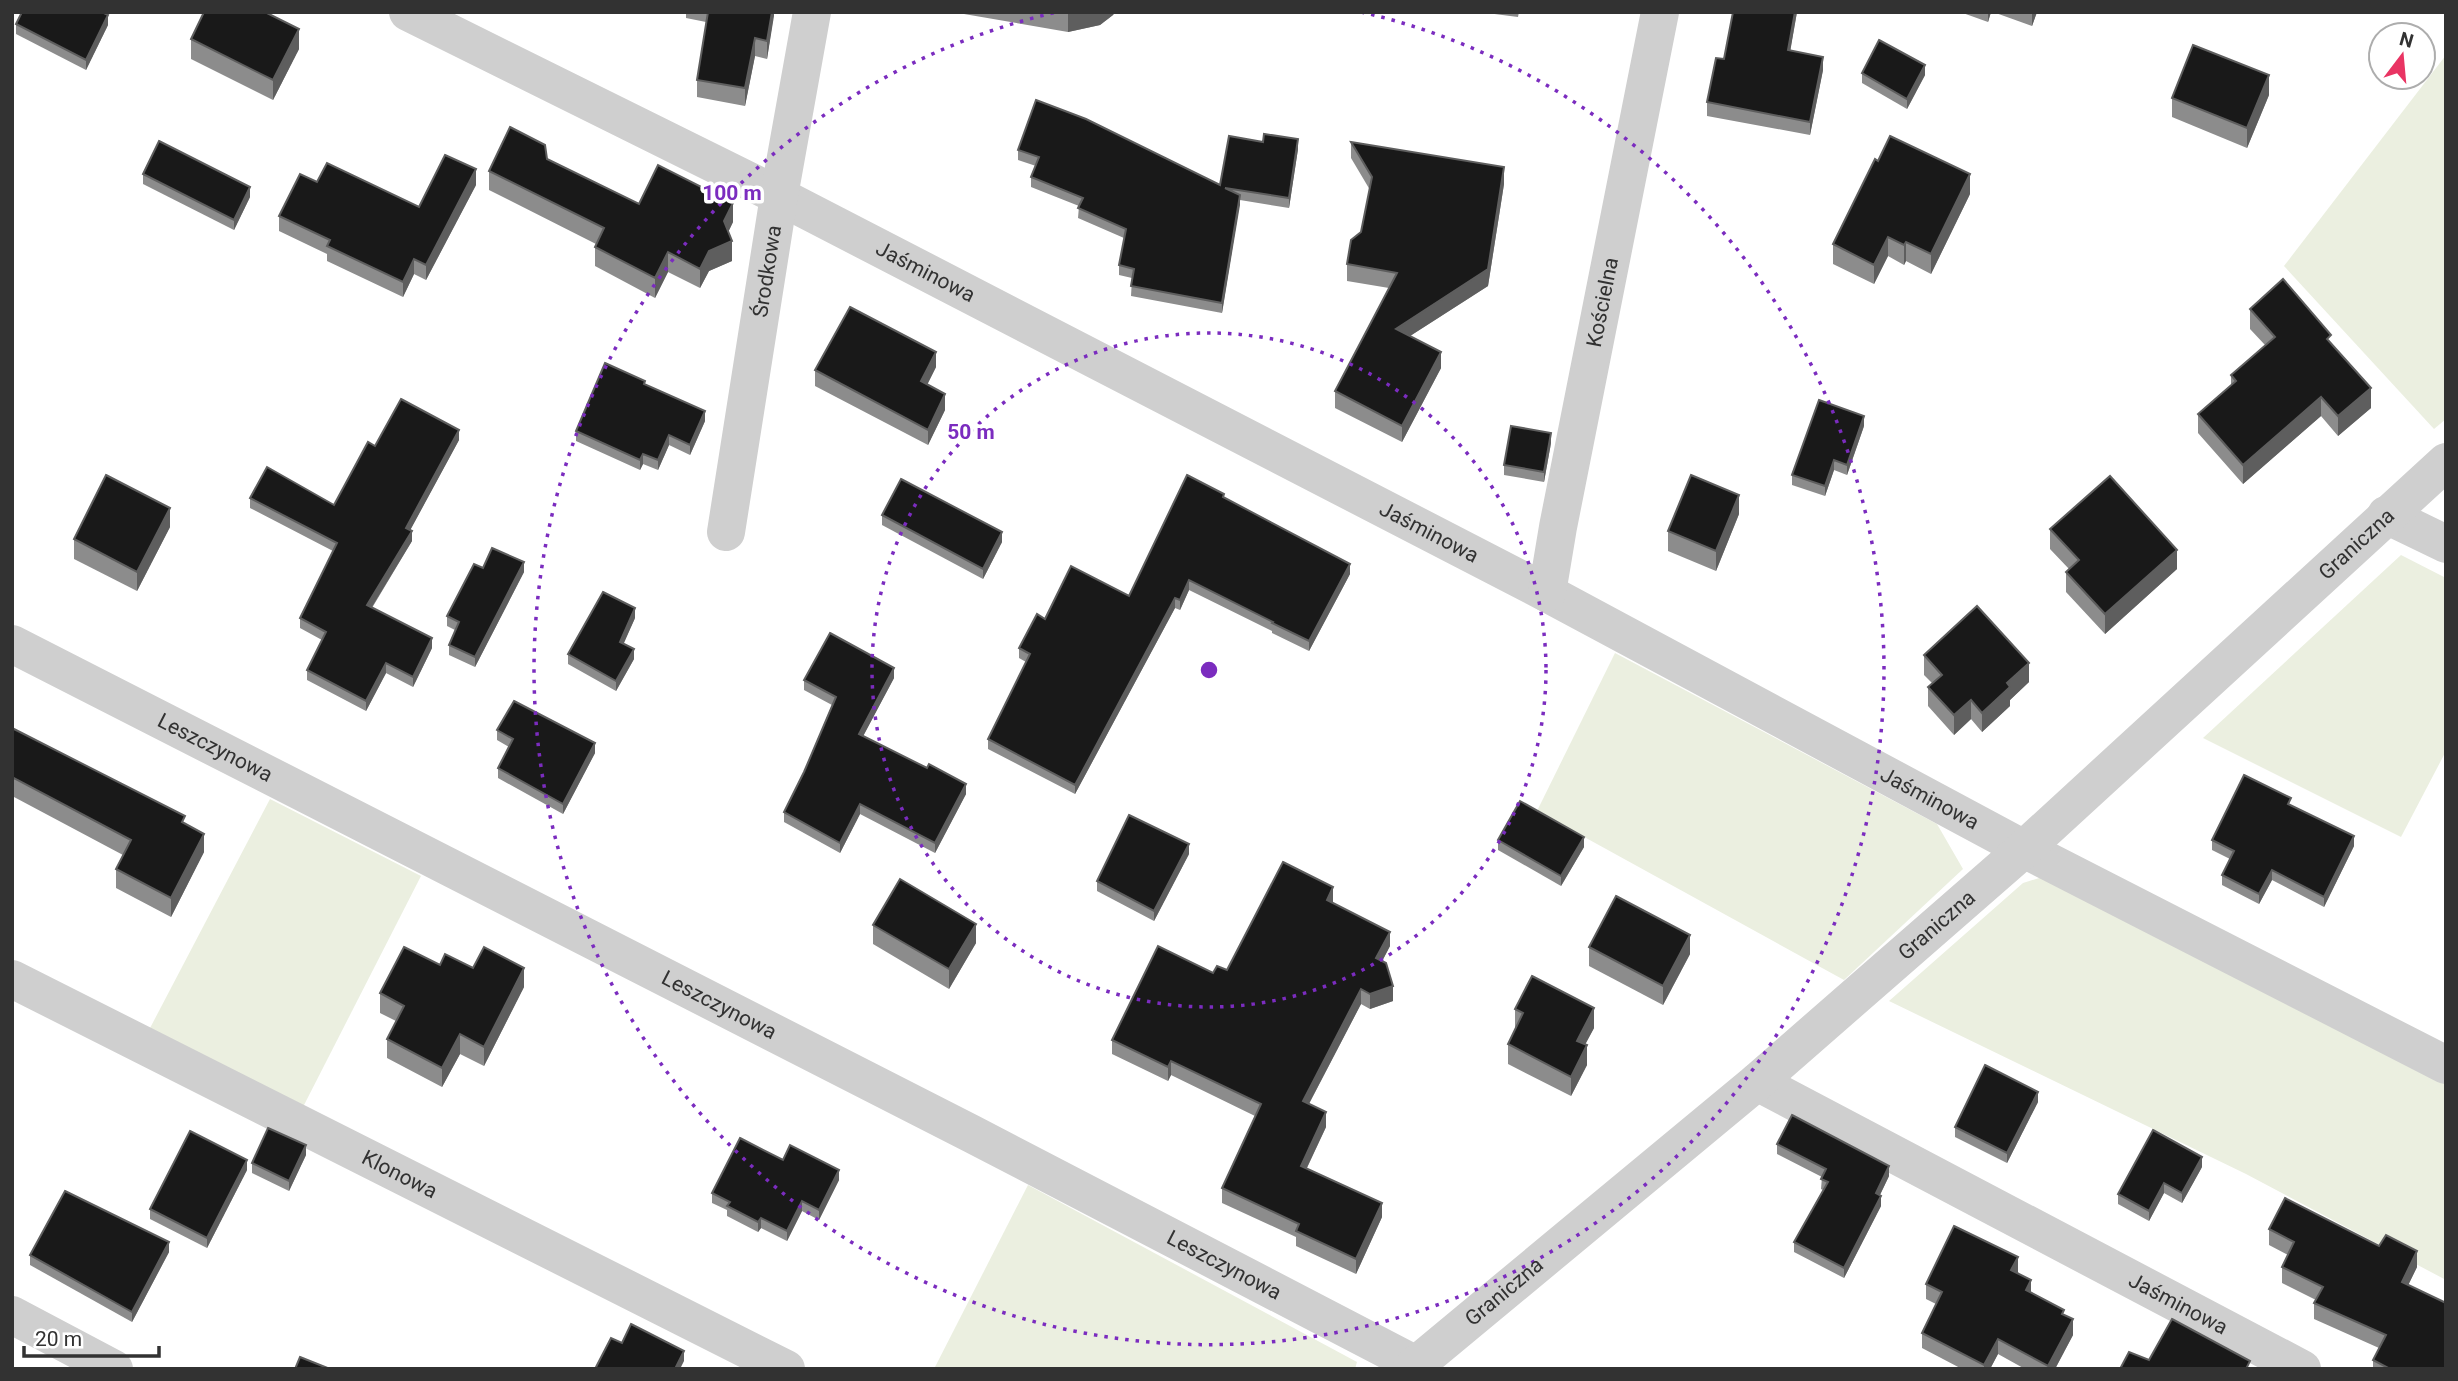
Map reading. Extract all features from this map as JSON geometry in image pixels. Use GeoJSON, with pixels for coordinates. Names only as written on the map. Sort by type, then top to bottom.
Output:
{"type":"FeatureCollection","features":[{"type":"Feature","properties":{"kind":"street","name":"Jaśminowa"},"geometry":{"type":"LineString","coordinates":[[408,12],[779,196],[1547,593],[2024,849],[2446,1065]]}},
{"type":"Feature","properties":{"kind":"street","name":"Środkowa"},"geometry":{"type":"LineString","coordinates":[[726,532],[779,196],[812,12]]}},
{"type":"Feature","properties":{"kind":"street","name":"Kościelna"},"geometry":{"type":"LineString","coordinates":[[1547,593],[1660,12]]}},
{"type":"Feature","properties":{"kind":"street","name":"Graniczna"},"geometry":{"type":"LineString","coordinates":[[1417,1367],[1757,1082],[2024,849],[2386,514],[2446,462]]}},
{"type":"Feature","properties":{"kind":"street"},"geometry":{"type":"LineString","coordinates":[[2386,514],[2446,544]]}},
{"type":"Feature","properties":{"kind":"street","name":"Leszczynowa"},"geometry":{"type":"LineString","coordinates":[[12,644],[972,1134],[1417,1367]]}},
{"type":"Feature","properties":{"kind":"street","name":"Klonowa"},"geometry":{"type":"LineString","coordinates":[[12,979],[786,1369]]}},
{"type":"Feature","properties":{"kind":"street","name":"Jaśminowa"},"geometry":{"type":"LineString","coordinates":[[1757,1082],[2302,1369]]}},
{"type":"Feature","properties":{"kind":"street"},"geometry":{"type":"LineString","coordinates":[[12,1315],[114,1369]]}},
{"type":"Feature","properties":{"kind":"shaded area"},"geometry":{"type":"Polygon","coordinates":[[[2446,55],[2446,419],[2434,429],[2284,266],[2418,91],[2437,91],[2437,67],[2446,55]]]}},
{"type":"Feature","properties":{"kind":"shaded area"},"geometry":{"type":"Polygon","coordinates":[[[2401,555],[2446,578],[2446,751],[2401,837],[2203,738],[2401,555]]]}},
{"type":"Feature","properties":{"kind":"shaded area"},"geometry":{"type":"Polygon","coordinates":[[[1615,653],[1937,824],[1963,869],[1844,980],[1537,811],[1615,653]]]}},
{"type":"Feature","properties":{"kind":"shaded area"},"geometry":{"type":"Polygon","coordinates":[[[270,799],[421,876],[303,1107],[149,1030],[270,799]]]}},
{"type":"Feature","properties":{"kind":"shaded area"},"geometry":{"type":"Polygon","coordinates":[[[2049,875],[2446,1082],[2446,1280],[2246,1174],[1889,1001],[2023,883],[2049,875]]]}},
{"type":"Feature","properties":{"kind":"shaded area"},"geometry":{"type":"Polygon","coordinates":[[[1028,1185],[1357,1362],[1355,1369],[934,1369],[1028,1185]]]}},
{"type":"Feature","properties":{"kind":"building"},"geometry":{"type":"Polygon","coordinates":[[[22,12],[102,12],[108,15],[86,60],[16,24],[22,12]]]}},
{"type":"Feature","properties":{"kind":"building"},"geometry":{"type":"Polygon","coordinates":[[[204,12],[265,12],[299,29],[273,80],[191,39],[204,12]]]}},
{"type":"Feature","properties":{"kind":"building"},"geometry":{"type":"Polygon","coordinates":[[[708,12],[772,12],[767,41],[755,38],[745,88],[697,80],[708,12]]]}},
{"type":"Feature","properties":{"kind":"building"},"geometry":{"type":"Polygon","coordinates":[[[1733,12],[1795,12],[1788,50],[1823,57],[1810,122],[1707,102],[1716,58],[1724,59],[1733,12]]]}},
{"type":"Feature","properties":{"kind":"building"},"geometry":{"type":"Polygon","coordinates":[[[1879,40],[1925,65],[1907,99],[1862,73],[1879,40]]]}},
{"type":"Feature","properties":{"kind":"building"},"geometry":{"type":"Polygon","coordinates":[[[2193,45],[2269,75],[2247,128],[2172,98],[2193,45]]]}},
{"type":"Feature","properties":{"kind":"building"},"geometry":{"type":"Polygon","coordinates":[[[1036,100],[1086,119],[1220,185],[1229,136],[1263,142],[1264,134],[1298,139],[1289,198],[1225,188],[1240,195],[1222,303],[1131,286],[1134,269],[1119,265],[1126,229],[1078,208],[1083,198],[1031,177],[1039,157],[1018,150],[1036,100]]]}},
{"type":"Feature","properties":{"kind":"building"},"geometry":{"type":"Polygon","coordinates":[[[510,127],[545,145],[547,159],[639,204],[658,165],[733,203],[724,221],[732,241],[709,251],[700,269],[668,252],[655,278],[595,247],[604,228],[489,171],[510,127]]]}},
{"type":"Feature","properties":{"kind":"building"},"geometry":{"type":"Polygon","coordinates":[[[1890,136],[1970,174],[1931,254],[1888,237],[1874,265],[1833,244],[1875,159],[1878,161],[1890,136]]]}},
{"type":"Feature","properties":{"kind":"building"},"geometry":{"type":"Polygon","coordinates":[[[159,141],[250,187],[234,220],[143,174],[159,141]]]}},
{"type":"Feature","properties":{"kind":"building"},"geometry":{"type":"Polygon","coordinates":[[[1351,142],[1504,167],[1488,269],[1396,329],[1441,352],[1402,426],[1335,391],[1397,273],[1347,264],[1351,240],[1361,232],[1372,177],[1351,142]]]}},
{"type":"Feature","properties":{"kind":"building"},"geometry":{"type":"Polygon","coordinates":[[[445,155],[476,169],[426,265],[414,259],[403,282],[327,246],[330,240],[279,216],[300,174],[317,182],[327,163],[419,207],[445,155]]]}},
{"type":"Feature","properties":{"kind":"building"},"geometry":{"type":"Polygon","coordinates":[[[2283,279],[2331,335],[2327,339],[2371,388],[2338,416],[2321,397],[2243,465],[2198,414],[2236,381],[2231,375],[2275,337],[2250,309],[2283,279]]]}},
{"type":"Feature","properties":{"kind":"building"},"geometry":{"type":"Polygon","coordinates":[[[850,307],[936,352],[921,381],[945,394],[928,430],[815,370],[850,307]]]}},
{"type":"Feature","properties":{"kind":"building"},"geometry":{"type":"Polygon","coordinates":[[[605,363],[705,411],[690,445],[669,435],[658,460],[643,454],[640,460],[576,431],[605,363]]]}},
{"type":"Feature","properties":{"kind":"building"},"geometry":{"type":"Polygon","coordinates":[[[401,399],[459,430],[406,528],[412,531],[367,605],[432,638],[413,677],[386,663],[366,701],[307,670],[326,632],[300,618],[337,543],[250,498],[267,467],[334,505],[368,442],[375,446],[401,399]]]}},
{"type":"Feature","properties":{"kind":"building"},"geometry":{"type":"Polygon","coordinates":[[[1819,400],[1864,416],[1847,465],[1834,460],[1825,486],[1792,475],[1819,400]]]}},
{"type":"Feature","properties":{"kind":"building"},"geometry":{"type":"Polygon","coordinates":[[[1511,426],[1551,433],[1544,472],[1504,465],[1511,426]]]}},
{"type":"Feature","properties":{"kind":"building"},"geometry":{"type":"Polygon","coordinates":[[[106,475],[170,508],[137,572],[74,539],[106,475]]]}},
{"type":"Feature","properties":{"kind":"building"},"geometry":{"type":"Polygon","coordinates":[[[1187,475],[1350,564],[1309,641],[1189,580],[1180,600],[1175,598],[1075,785],[988,739],[1030,654],[1019,648],[1037,614],[1045,619],[1071,566],[1129,596],[1187,475]]]}},
{"type":"Feature","properties":{"kind":"building"},"geometry":{"type":"Polygon","coordinates":[[[1691,475],[1739,495],[1716,551],[1668,531],[1691,475]]]}},
{"type":"Feature","properties":{"kind":"building"},"geometry":{"type":"Polygon","coordinates":[[[2110,476],[2177,550],[2105,614],[2066,572],[2079,560],[2050,529],[2110,476]]]}},
{"type":"Feature","properties":{"kind":"building"},"geometry":{"type":"Polygon","coordinates":[[[901,479],[1002,532],[983,569],[882,515],[901,479]]]}},
{"type":"Feature","properties":{"kind":"building"},"geometry":{"type":"Polygon","coordinates":[[[492,548],[524,562],[475,657],[449,645],[459,622],[447,616],[474,564],[483,568],[492,548]]]}},
{"type":"Feature","properties":{"kind":"building"},"geometry":{"type":"Polygon","coordinates":[[[603,592],[635,608],[620,642],[634,649],[616,681],[568,654],[603,592]]]}},
{"type":"Feature","properties":{"kind":"building"},"geometry":{"type":"Polygon","coordinates":[[[1977,606],[2029,663],[2007,683],[2010,687],[1982,713],[1971,700],[1954,715],[1928,687],[1942,675],[1924,655],[1977,606]]]}},
{"type":"Feature","properties":{"kind":"building"},"geometry":{"type":"Polygon","coordinates":[[[830,633],[894,668],[859,734],[927,768],[929,764],[966,784],[935,843],[860,804],[840,843],[784,812],[836,697],[804,680],[830,633]]]}},
{"type":"Feature","properties":{"kind":"building"},"geometry":{"type":"Polygon","coordinates":[[[514,701],[595,743],[563,804],[498,768],[513,739],[497,730],[514,701]]]}},
{"type":"Feature","properties":{"kind":"building"},"geometry":{"type":"Polygon","coordinates":[[[12,728],[185,816],[182,822],[204,834],[171,898],[116,869],[131,840],[14,778],[12,782],[12,728]]]}},
{"type":"Feature","properties":{"kind":"building"},"geometry":{"type":"Polygon","coordinates":[[[2244,775],[2291,798],[2288,804],[2354,836],[2324,897],[2272,870],[2259,894],[2222,875],[2234,851],[2212,840],[2244,775]]]}},
{"type":"Feature","properties":{"kind":"building"},"geometry":{"type":"Polygon","coordinates":[[[1520,801],[1584,837],[1561,876],[1498,840],[1520,801]]]}},
{"type":"Feature","properties":{"kind":"building"},"geometry":{"type":"Polygon","coordinates":[[[1129,815],[1189,844],[1154,911],[1097,881],[1129,815]]]}},
{"type":"Feature","properties":{"kind":"building"},"geometry":{"type":"Polygon","coordinates":[[[1283,862],[1333,887],[1327,900],[1390,932],[1376,958],[1386,963],[1393,986],[1370,994],[1361,989],[1303,1101],[1326,1112],[1301,1166],[1382,1203],[1356,1259],[1296,1231],[1299,1224],[1222,1188],[1261,1104],[1171,1061],[1168,1067],[1112,1040],[1158,946],[1213,973],[1217,966],[1227,970],[1283,862]]]}},
{"type":"Feature","properties":{"kind":"building"},"geometry":{"type":"Polygon","coordinates":[[[900,879],[976,924],[949,969],[873,925],[900,879]]]}},
{"type":"Feature","properties":{"kind":"building"},"geometry":{"type":"Polygon","coordinates":[[[1616,896],[1690,935],[1663,986],[1589,947],[1616,896]]]}},
{"type":"Feature","properties":{"kind":"building"},"geometry":{"type":"Polygon","coordinates":[[[404,947],[440,965],[445,954],[473,968],[484,947],[524,968],[484,1047],[460,1034],[442,1068],[387,1039],[404,1006],[380,993],[404,947]]]}},
{"type":"Feature","properties":{"kind":"building"},"geometry":{"type":"Polygon","coordinates":[[[1532,976],[1594,1008],[1577,1041],[1587,1045],[1571,1077],[1508,1044],[1523,1013],[1515,1009],[1532,976]]]}},
{"type":"Feature","properties":{"kind":"building"},"geometry":{"type":"Polygon","coordinates":[[[1985,1065],[2038,1092],[2007,1153],[1955,1127],[1985,1065]]]}},
{"type":"Feature","properties":{"kind":"building"},"geometry":{"type":"Polygon","coordinates":[[[1792,1115],[1889,1166],[1876,1193],[1881,1196],[1844,1268],[1794,1242],[1828,1182],[1821,1179],[1826,1169],[1777,1144],[1792,1115]]]}},
{"type":"Feature","properties":{"kind":"building"},"geometry":{"type":"Polygon","coordinates":[[[268,1128],[306,1145],[289,1181],[252,1163],[268,1128]]]}},
{"type":"Feature","properties":{"kind":"building"},"geometry":{"type":"Polygon","coordinates":[[[2153,1130],[2202,1157],[2182,1193],[2164,1183],[2149,1211],[2118,1194],[2153,1130]]]}},
{"type":"Feature","properties":{"kind":"building"},"geometry":{"type":"Polygon","coordinates":[[[190,1131],[247,1160],[207,1238],[150,1209],[190,1131]]]}},
{"type":"Feature","properties":{"kind":"building"},"geometry":{"type":"Polygon","coordinates":[[[740,1138],[783,1160],[790,1145],[839,1170],[819,1210],[802,1201],[787,1231],[761,1218],[758,1222],[727,1206],[730,1202],[712,1193],[740,1138]]]}},
{"type":"Feature","properties":{"kind":"building"},"geometry":{"type":"Polygon","coordinates":[[[65,1191],[169,1242],[132,1312],[30,1255],[65,1191]]]}},
{"type":"Feature","properties":{"kind":"building"},"geometry":{"type":"Polygon","coordinates":[[[2285,1198],[2379,1246],[2386,1235],[2417,1251],[2402,1282],[2446,1303],[2446,1369],[2390,1369],[2373,1360],[2386,1335],[2314,1303],[2323,1287],[2282,1267],[2294,1242],[2269,1229],[2285,1198]]]}},
{"type":"Feature","properties":{"kind":"building"},"geometry":{"type":"Polygon","coordinates":[[[1954,1226],[2018,1257],[2011,1270],[2031,1280],[2026,1290],[2064,1310],[2062,1314],[2073,1319],[2048,1366],[1998,1339],[1984,1365],[1922,1333],[1942,1292],[1926,1284],[1954,1226]]]}},
{"type":"Feature","properties":{"kind":"building"},"geometry":{"type":"Polygon","coordinates":[[[2172,1319],[2250,1361],[2246,1369],[2120,1369],[2129,1352],[2149,1360],[2172,1319]]]}},
{"type":"Feature","properties":{"kind":"building"},"geometry":{"type":"Polygon","coordinates":[[[631,1324],[684,1351],[675,1369],[595,1369],[611,1338],[622,1343],[631,1324]]]}},
{"type":"Feature","properties":{"kind":"building"},"geometry":{"type":"Polygon","coordinates":[[[300,1357],[330,1369],[295,1369],[300,1357]]]}}]}
